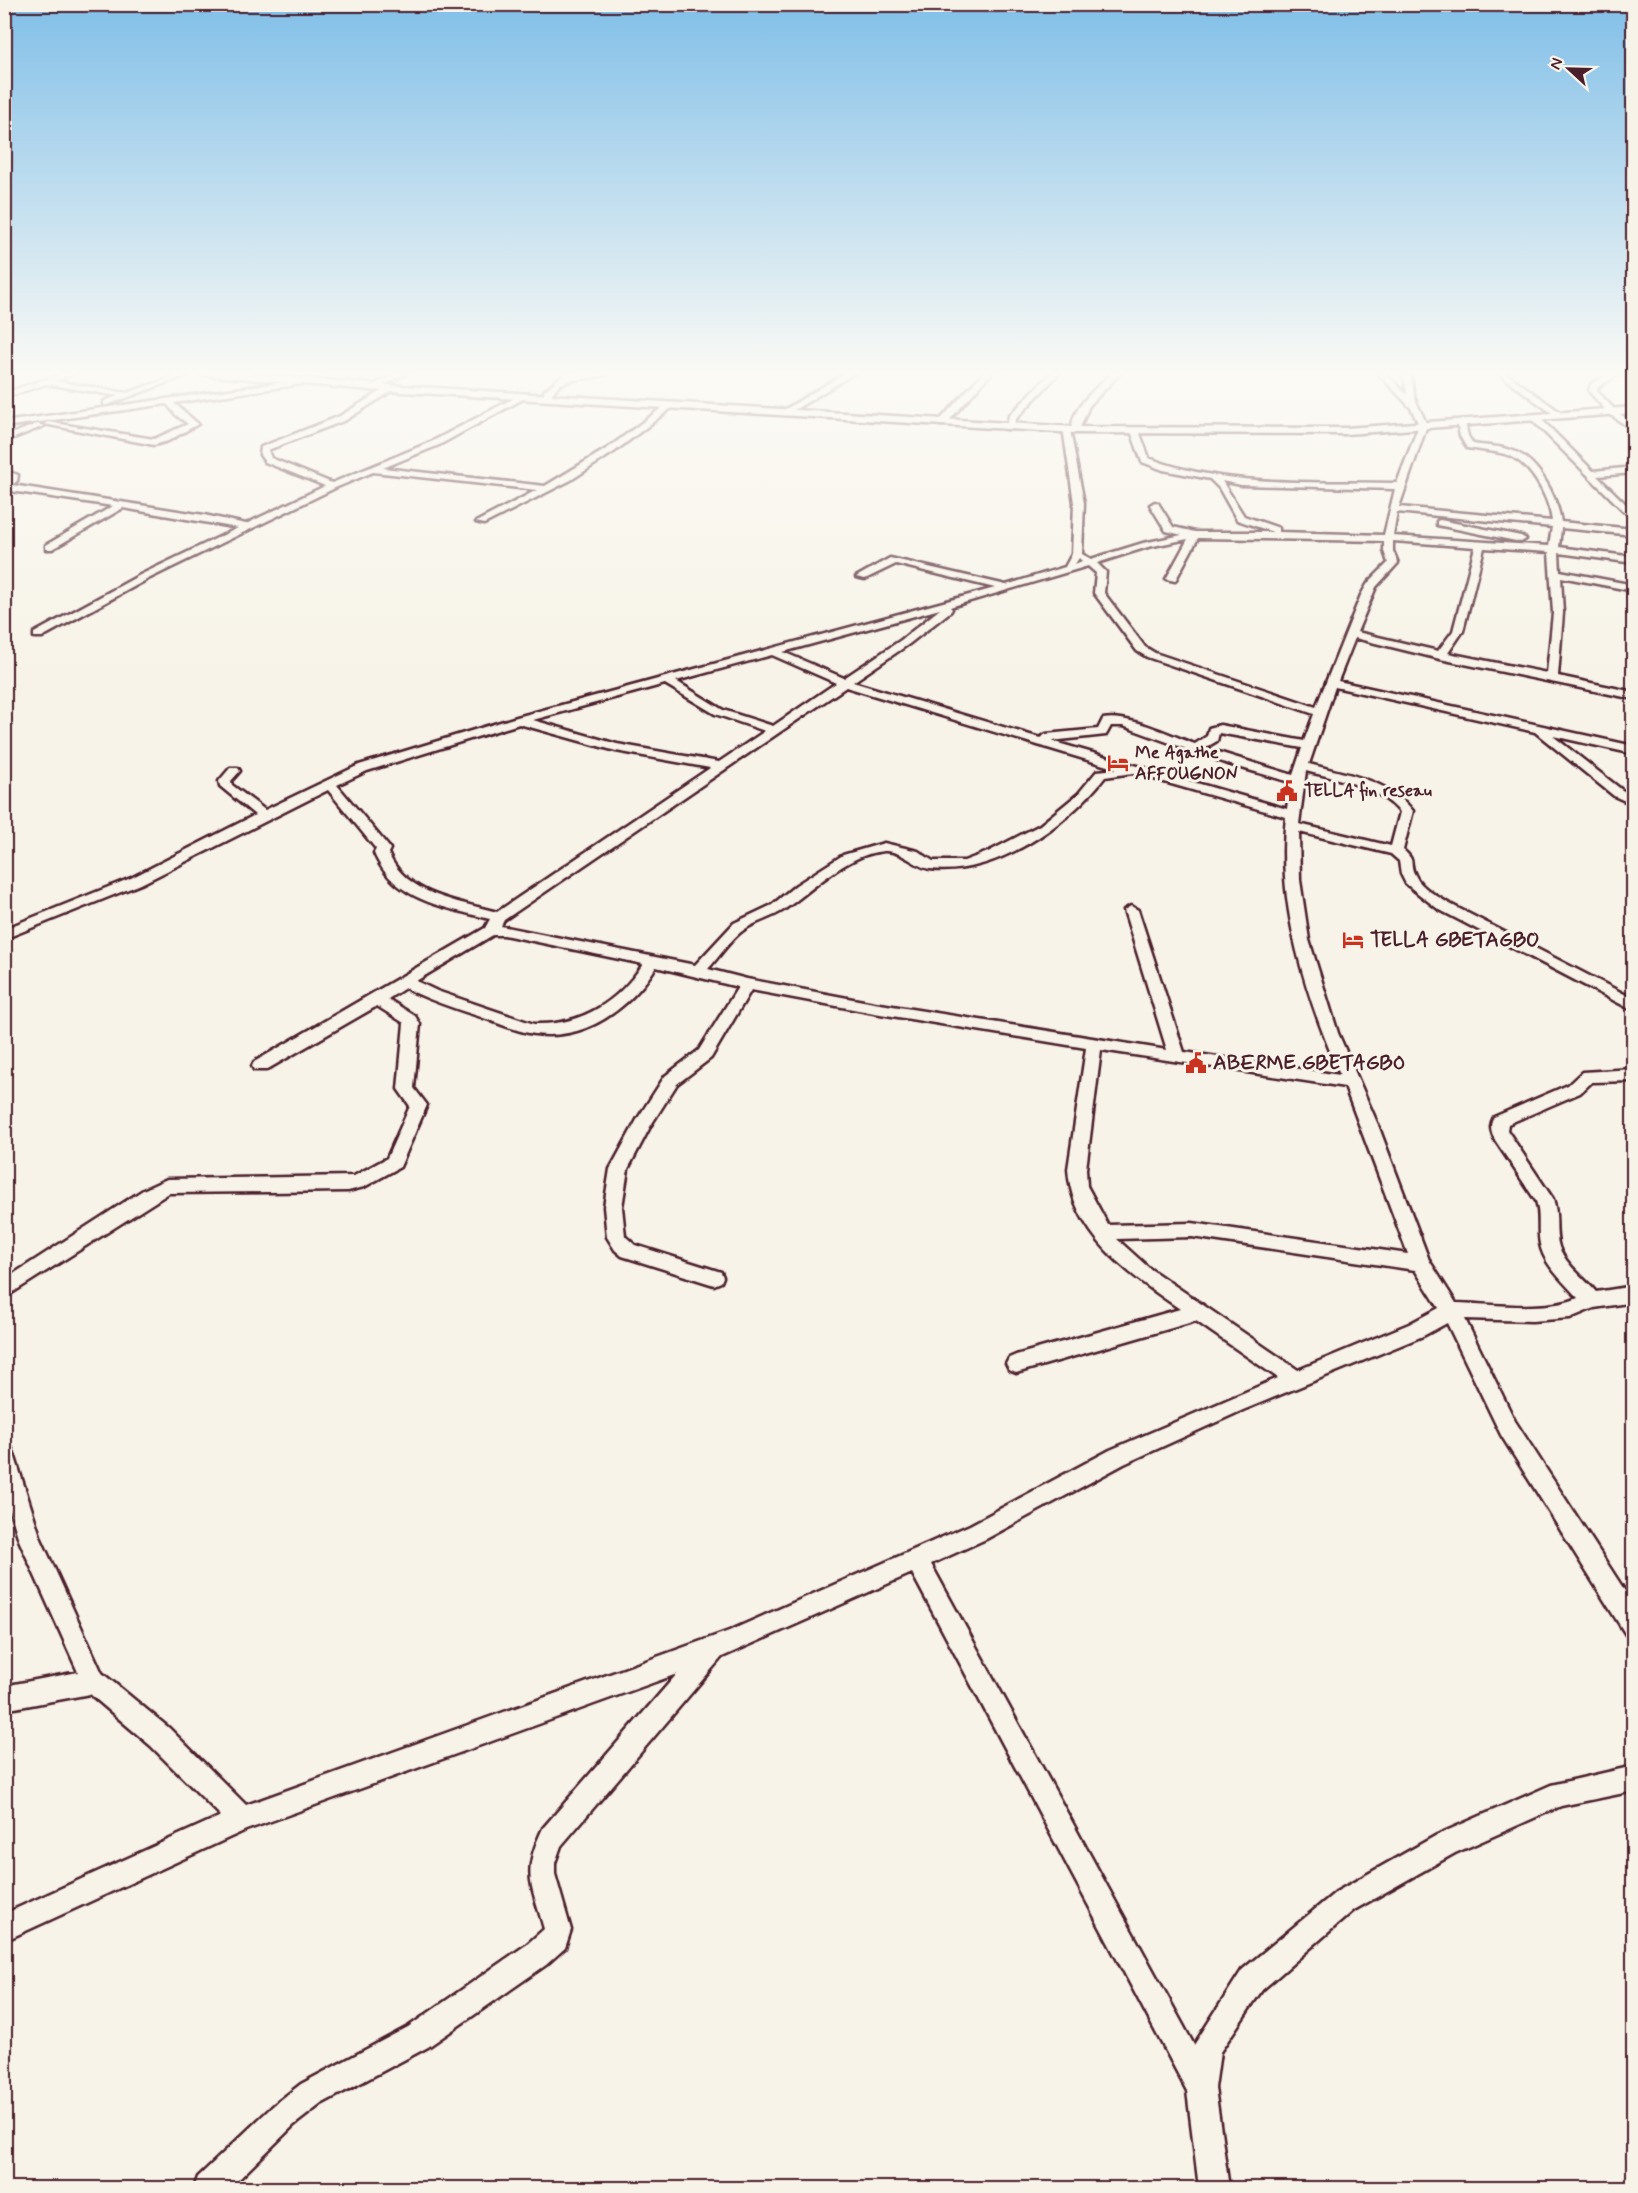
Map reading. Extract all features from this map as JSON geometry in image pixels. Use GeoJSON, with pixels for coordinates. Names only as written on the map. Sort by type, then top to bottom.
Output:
{"type":"FeatureCollection","features":[{"type":"Feature","properties":{"kind":"street"},"geometry":{"type":"LineString","coordinates":[[5,487],[13,481],[14,475],[8,473]]}},
{"type":"Feature","properties":{"kind":"street"},"geometry":{"type":"LineString","coordinates":[[301,473],[332,486]]}},
{"type":"Feature","properties":{"kind":"street"},"geometry":{"type":"LineString","coordinates":[[38,635],[144,577],[363,473]]}},
{"type":"Feature","properties":{"kind":"street"},"geometry":{"type":"LineString","coordinates":[[402,473],[548,489]]}},
{"type":"Feature","properties":{"kind":"street"},"geometry":{"type":"LineString","coordinates":[[482,522],[548,489],[573,473]]}},
{"type":"Feature","properties":{"kind":"street"},"geometry":{"type":"LineString","coordinates":[[1066,569],[1077,554],[1079,503],[1075,473]]}},
{"type":"Feature","properties":{"kind":"street"},"geometry":{"type":"LineString","coordinates":[[1193,473],[1241,482],[1401,486]]}},
{"type":"Feature","properties":{"kind":"street"},"geometry":{"type":"LineString","coordinates":[[1406,473],[1386,538],[1387,555],[1393,563],[1372,585],[1320,712],[1300,773],[1293,820],[1293,880],[1302,940],[1330,1033],[1370,1125],[1421,1263],[1450,1311],[1508,1428],[1634,1627]]}},
{"type":"Feature","properties":{"kind":"street"},"geometry":{"type":"LineString","coordinates":[[1534,473],[1545,488],[1555,511],[1557,525],[1554,547],[1558,613],[1552,677]]}},
{"type":"Feature","properties":{"kind":"street"},"geometry":{"type":"LineString","coordinates":[[1590,474],[1597,473]]}},
{"type":"Feature","properties":{"kind":"street"},"geometry":{"type":"LineString","coordinates":[[1590,474],[1634,518]]}},
{"type":"Feature","properties":{"kind":"street"},"geometry":{"type":"LineString","coordinates":[[1212,477],[1223,487],[1240,518],[1275,529],[1278,535]]}},
{"type":"Feature","properties":{"kind":"street"},"geometry":{"type":"LineString","coordinates":[[1223,487],[1241,482]]}},
{"type":"Feature","properties":{"kind":"street"},"geometry":{"type":"LineString","coordinates":[[5,487],[246,527]]}},
{"type":"Feature","properties":{"kind":"street"},"geometry":{"type":"LineString","coordinates":[[49,547],[122,505]]}},
{"type":"Feature","properties":{"kind":"street"},"geometry":{"type":"LineString","coordinates":[[1155,505],[1169,528],[1195,536]]}},
{"type":"Feature","properties":{"kind":"street"},"geometry":{"type":"LineString","coordinates":[[1394,511],[1634,532]]}},
{"type":"Feature","properties":{"kind":"street"},"geometry":{"type":"LineString","coordinates":[[1394,511],[1554,547],[1634,560]]}},
{"type":"Feature","properties":{"kind":"street"},"geometry":{"type":"LineString","coordinates":[[4,935],[136,881],[329,783],[419,750],[1006,588],[1146,545],[1195,536],[1278,535],[1386,538],[1480,546],[1554,547]]}},
{"type":"Feature","properties":{"kind":"street"},"geometry":{"type":"LineString","coordinates":[[1171,579],[1195,536]]}},
{"type":"Feature","properties":{"kind":"street"},"geometry":{"type":"LineString","coordinates":[[1440,656],[1458,631],[1480,546]]}},
{"type":"Feature","properties":{"kind":"street"},"geometry":{"type":"LineString","coordinates":[[1077,554],[1101,572],[1099,593],[1141,649],[1170,663],[1320,712]]}},
{"type":"Feature","properties":{"kind":"street"},"geometry":{"type":"LineString","coordinates":[[861,577],[891,561],[896,561],[1006,588]]}},
{"type":"Feature","properties":{"kind":"street"},"geometry":{"type":"LineString","coordinates":[[1556,573],[1634,588]]}},
{"type":"Feature","properties":{"kind":"street"},"geometry":{"type":"LineString","coordinates":[[260,1066],[490,931],[499,917],[905,642],[955,602]]}},
{"type":"Feature","properties":{"kind":"street"},"geometry":{"type":"LineString","coordinates":[[1352,634],[1440,656],[1552,677],[1634,696]]}},
{"type":"Feature","properties":{"kind":"street"},"geometry":{"type":"LineString","coordinates":[[776,652],[843,682],[1036,739],[1396,851],[1406,860],[1404,868],[1408,877],[1423,892],[1443,906],[1634,1006]]}},
{"type":"Feature","properties":{"kind":"street"},"geometry":{"type":"LineString","coordinates":[[668,681],[719,712],[772,730]]}},
{"type":"Feature","properties":{"kind":"street"},"geometry":{"type":"LineString","coordinates":[[1332,683],[1634,750]]}},
{"type":"Feature","properties":{"kind":"street"},"geometry":{"type":"LineString","coordinates":[[521,720],[616,747],[719,766]]}},
{"type":"Feature","properties":{"kind":"street"},"geometry":{"type":"LineString","coordinates":[[1036,739],[1102,732],[1106,724],[1111,721],[1124,723],[1232,761],[1370,785],[1389,794],[1407,811],[1396,851]]}},
{"type":"Feature","properties":{"kind":"street"},"geometry":{"type":"LineString","coordinates":[[1536,728],[1618,793],[1634,801]]}},
{"type":"Feature","properties":{"kind":"street"},"geometry":{"type":"LineString","coordinates":[[1196,748],[1213,738],[1213,731],[1220,729],[1309,746]]}},
{"type":"Feature","properties":{"kind":"street"},"geometry":{"type":"LineString","coordinates":[[698,971],[739,926],[777,908],[801,888],[848,858],[884,847],[913,855],[930,865],[966,865],[993,855],[1045,828],[1083,797],[1101,774],[1135,770]]}},
{"type":"Feature","properties":{"kind":"street"},"geometry":{"type":"LineString","coordinates":[[234,771],[225,781],[226,786],[264,816]]}},
{"type":"Feature","properties":{"kind":"street"},"geometry":{"type":"LineString","coordinates":[[329,783],[384,849],[381,853],[389,868],[402,883],[436,898],[499,917]]}},
{"type":"Feature","properties":{"kind":"street"},"geometry":{"type":"LineString","coordinates":[[1131,910],[1177,1057]]}},
{"type":"Feature","properties":{"kind":"street"},"geometry":{"type":"LineString","coordinates":[[490,931],[504,930],[698,971],[747,984],[874,1008],[1177,1057],[1350,1082]]}},
{"type":"Feature","properties":{"kind":"street"},"geometry":{"type":"LineString","coordinates":[[405,982],[432,995],[534,1029],[545,1030],[581,1022],[603,1013],[631,991],[652,962]]}},
{"type":"Feature","properties":{"kind":"street"},"geometry":{"type":"LineString","coordinates":[[714,1277],[629,1251],[621,1245],[616,1237],[614,1187],[619,1169],[644,1122],[671,1080],[705,1054],[747,984]]}},
{"type":"Feature","properties":{"kind":"street"},"geometry":{"type":"LineString","coordinates":[[4,1290],[167,1186],[348,1184],[358,1182],[394,1162],[418,1105],[406,1089],[409,1041],[413,1029],[410,1020],[377,999]]}},
{"type":"Feature","properties":{"kind":"street"},"geometry":{"type":"LineString","coordinates":[[1094,1044],[1077,1169],[1078,1186],[1090,1212],[1112,1246],[1142,1273],[1297,1380]]}},
{"type":"Feature","properties":{"kind":"street"},"geometry":{"type":"LineString","coordinates":[[1592,1300],[1557,1262],[1549,1245],[1548,1210],[1544,1199],[1504,1140],[1499,1130],[1500,1121],[1574,1089],[1587,1076],[1634,1075]]}},
{"type":"Feature","properties":{"kind":"street"},"geometry":{"type":"LineString","coordinates":[[1103,1232],[1192,1230],[1421,1263]]}},
{"type":"Feature","properties":{"kind":"street"},"geometry":{"type":"LineString","coordinates":[[4,1928],[242,1819],[714,1648],[978,1532],[1117,1457],[1236,1404],[1416,1330],[1450,1311],[1532,1313],[1570,1310],[1592,1300],[1634,1294]]}},
{"type":"Feature","properties":{"kind":"street"},"geometry":{"type":"LineString","coordinates":[[1016,1364],[1198,1312]]}},
{"type":"Feature","properties":{"kind":"street"},"geometry":{"type":"LineString","coordinates":[[4,1454],[30,1540],[94,1681],[160,1737],[242,1819]]}},
{"type":"Feature","properties":{"kind":"street"},"geometry":{"type":"LineString","coordinates":[[917,1560],[1201,2088]]}},
{"type":"Feature","properties":{"kind":"street"},"geometry":{"type":"LineString","coordinates":[[209,2188],[284,2115],[311,2094],[418,2037],[536,1955],[555,1938],[558,1930],[540,1871],[543,1853],[552,1837],[714,1648]]}},
{"type":"Feature","properties":{"kind":"street"},"geometry":{"type":"LineString","coordinates":[[4,1698],[94,1681]]}},
{"type":"Feature","properties":{"kind":"street"},"geometry":{"type":"LineString","coordinates":[[1214,2188],[1201,2088],[1207,2047],[1252,1980],[1345,1901],[1446,1844],[1560,1794],[1634,1778]]}},
{"type":"Feature","properties":{"kind":"place","name":"Me Agathe AFFOUGNON"},"geometry":{"type":"Point","coordinates":[1118,763]}},
{"type":"Feature","properties":{"kind":"place","name":"TELLA fin reseau"},"geometry":{"type":"Point","coordinates":[1287,791]}},
{"type":"Feature","properties":{"kind":"place","name":"TELLA GBETAGBO"},"geometry":{"type":"Point","coordinates":[1353,940]}},
{"type":"Feature","properties":{"kind":"place","name":"ABERME GBETAGBO"},"geometry":{"type":"Point","coordinates":[1196,1063]}}]}
